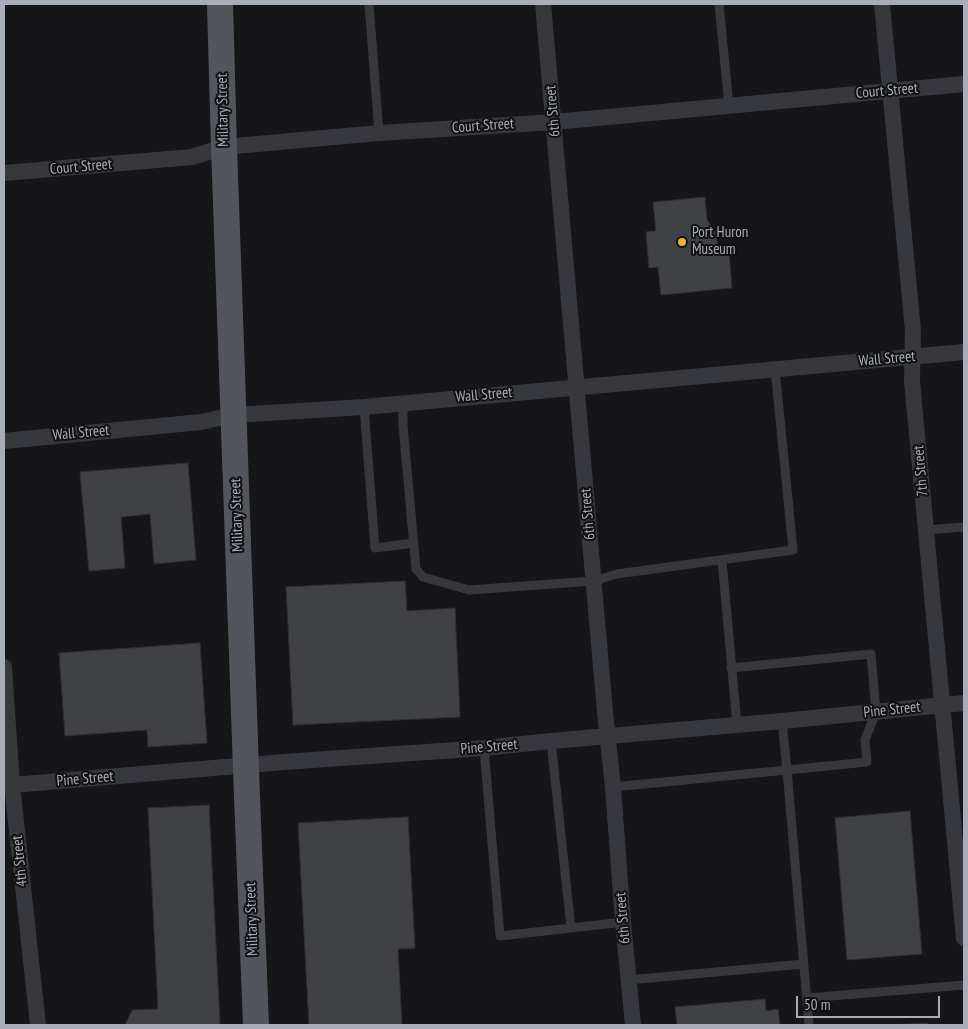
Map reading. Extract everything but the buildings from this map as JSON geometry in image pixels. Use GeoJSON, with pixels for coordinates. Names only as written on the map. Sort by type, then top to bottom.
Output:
{"type":"FeatureCollection","features":[{"type":"Feature","properties":{"kind":"main road","name":"Military Street"},"geometry":{"type":"LineString","coordinates":[[220,4],[256,1025]]}},
{"type":"Feature","properties":{"kind":"street","name":"6th Street"},"geometry":{"type":"LineString","coordinates":[[543,4],[613,787],[632,1025]]}},
{"type":"Feature","properties":{"kind":"street","name":"7th Street"},"geometry":{"type":"LineString","coordinates":[[882,4],[913,331],[912,381],[964,938]]}},
{"type":"Feature","properties":{"kind":"street","name":"Court Street"},"geometry":{"type":"LineString","coordinates":[[4,173],[192,157],[224,146],[379,133],[554,122],[964,84]]}},
{"type":"Feature","properties":{"kind":"street","name":"Wall Street"},"geometry":{"type":"LineString","coordinates":[[4,441],[201,422],[234,415],[364,407],[964,352]]}},
{"type":"Feature","properties":{"kind":"street","name":"4th Street"},"geometry":{"type":"LineString","coordinates":[[4,667],[12,785],[38,1025]]}},
{"type":"Feature","properties":{"kind":"street","name":"Pine Street"},"geometry":{"type":"LineString","coordinates":[[12,785],[484,748],[964,703]]}},
{"type":"Feature","properties":{"kind":"lane"},"geometry":{"type":"LineString","coordinates":[[369,4],[379,133]]}},
{"type":"Feature","properties":{"kind":"lane"},"geometry":{"type":"LineString","coordinates":[[719,4],[729,106]]}},
{"type":"Feature","properties":{"kind":"lane"},"geometry":{"type":"LineString","coordinates":[[404,403],[402,425],[416,569],[423,577],[469,590],[594,581],[617,574],[793,550],[776,369]]}},
{"type":"Feature","properties":{"kind":"lane"},"geometry":{"type":"LineString","coordinates":[[364,407],[375,548],[414,543]]}},
{"type":"Feature","properties":{"kind":"lane"},"geometry":{"type":"LineString","coordinates":[[926,530],[964,527]]}},
{"type":"Feature","properties":{"kind":"lane"},"geometry":{"type":"LineString","coordinates":[[722,560],[737,725]]}},
{"type":"Feature","properties":{"kind":"lane"},"geometry":{"type":"LineString","coordinates":[[613,787],[867,762],[865,740],[876,712],[870,654],[731,668]]}},
{"type":"Feature","properties":{"kind":"lane"},"geometry":{"type":"LineString","coordinates":[[782,721],[809,1025]]}},
{"type":"Feature","properties":{"kind":"lane"},"geometry":{"type":"LineString","coordinates":[[551,741],[571,928]]}},
{"type":"Feature","properties":{"kind":"lane"},"geometry":{"type":"LineString","coordinates":[[484,748],[500,936],[623,922]]}},
{"type":"Feature","properties":{"kind":"lane"},"geometry":{"type":"LineString","coordinates":[[628,980],[804,964]]}},
{"type":"Feature","properties":{"kind":"lane"},"geometry":{"type":"LineString","coordinates":[[807,998],[964,985]]}},
{"type":"Feature","properties":{"kind":"place","name":"Port Huron Museum"},"geometry":{"type":"Point","coordinates":[682,242]}}]}
